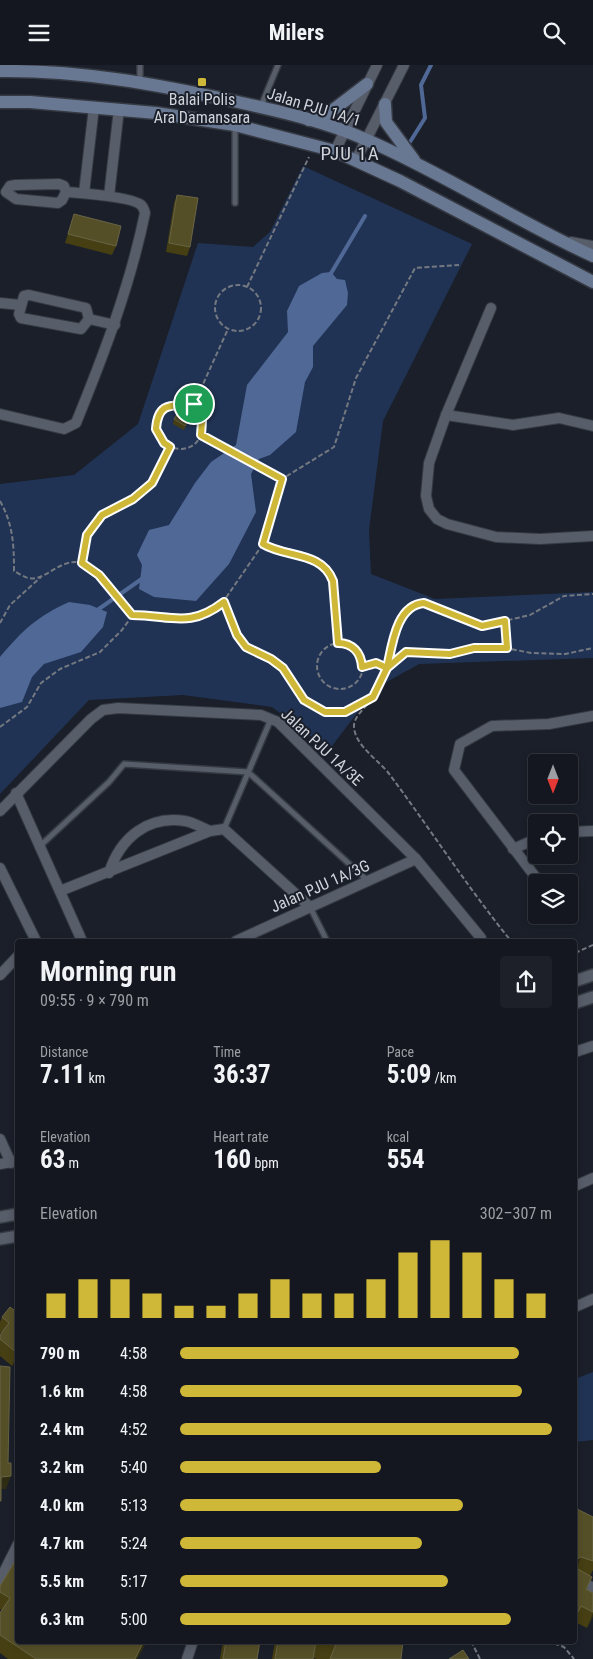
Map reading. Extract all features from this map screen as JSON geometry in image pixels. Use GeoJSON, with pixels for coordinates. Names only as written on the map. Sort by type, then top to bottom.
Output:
{"type":"FeatureCollection","features":[{"type":"Feature","properties":{"kind":"main road","name":"Jalan PJU 1A/1"},"geometry":{"type":"LineString","coordinates":[[0,71],[88,75],[261,107],[310,120],[366,139],[418,164],[556,239],[593,256]]}},
{"type":"Feature","properties":{"kind":"main road"},"geometry":{"type":"LineString","coordinates":[[310,120],[329,113],[367,84]]}},
{"type":"Feature","properties":{"kind":"main road"},"geometry":{"type":"LineString","coordinates":[[0,102],[120,109],[235,125],[335,151],[593,282]]}},
{"type":"Feature","properties":{"kind":"main road"},"geometry":{"type":"LineString","coordinates":[[385,104],[386,122],[418,164]]}},
{"type":"Feature","properties":{"kind":"street"},"geometry":{"type":"LineString","coordinates":[[335,151],[377,65]]}},
{"type":"Feature","properties":{"kind":"street"},"geometry":{"type":"LineString","coordinates":[[356,160],[404,65]]}},
{"type":"Feature","properties":{"kind":"street"},"geometry":{"type":"LineString","coordinates":[[84,193],[94,107]]}},
{"type":"Feature","properties":{"kind":"street"},"geometry":{"type":"LineString","coordinates":[[109,196],[120,109]]}},
{"type":"Feature","properties":{"kind":"street"},"geometry":{"type":"LineString","coordinates":[[59,184],[64,186],[66,192],[62,201],[58,203],[16,199],[3,192],[10,186],[16,185],[59,184]]}},
{"type":"Feature","properties":{"kind":"street"},"geometry":{"type":"LineString","coordinates":[[0,414],[64,429],[70,428],[76,423],[115,325],[135,263],[145,213],[143,206],[109,196],[66,192]]}},
{"type":"Feature","properties":{"kind":"street"},"geometry":{"type":"LineString","coordinates":[[556,239],[593,246]]}},
{"type":"Feature","properties":{"kind":"street"},"geometry":{"type":"LineString","coordinates":[[29,295],[86,307],[89,319],[81,329],[22,319],[19,315],[24,296],[29,295]]}},
{"type":"Feature","properties":{"kind":"street"},"geometry":{"type":"LineString","coordinates":[[0,303],[21,305]]}},
{"type":"Feature","properties":{"kind":"street"},"geometry":{"type":"LineString","coordinates":[[491,308],[446,415],[429,463],[426,496],[429,509],[437,519],[447,524],[496,537],[540,539],[593,535]]}},
{"type":"Feature","properties":{"kind":"street"},"geometry":{"type":"LineString","coordinates":[[89,319],[115,325]]}},
{"type":"Feature","properties":{"kind":"street"},"geometry":{"type":"LineString","coordinates":[[446,415],[513,425],[559,418],[593,426]]}},
{"type":"Feature","properties":{"kind":"street","name":"Jalan PJU 1A/3E"},"geometry":{"type":"LineString","coordinates":[[0,811],[91,719],[103,710],[118,708],[261,715],[272,718],[416,859],[481,939]]}},
{"type":"Feature","properties":{"kind":"street"},"geometry":{"type":"LineString","coordinates":[[533,874],[454,770],[460,744],[492,726],[548,724],[593,716]]}},
{"type":"Feature","properties":{"kind":"street"},"geometry":{"type":"LineString","coordinates":[[16,793],[81,939]]}},
{"type":"Feature","properties":{"kind":"street"},"geometry":{"type":"LineString","coordinates":[[109,873],[120,848],[146,825],[161,821],[186,821],[210,831]]}},
{"type":"Feature","properties":{"kind":"street"},"geometry":{"type":"LineString","coordinates":[[60,891],[210,831],[224,829],[310,907]]}},
{"type":"Feature","properties":{"kind":"street"},"geometry":{"type":"LineString","coordinates":[[578,832],[593,831]]}},
{"type":"Feature","properties":{"kind":"street"},"geometry":{"type":"LineString","coordinates":[[513,849],[528,842]]}},
{"type":"Feature","properties":{"kind":"street","name":"Jalan PJU 1A/3G"},"geometry":{"type":"LineString","coordinates":[[240,939],[416,859]]}},
{"type":"Feature","properties":{"kind":"street"},"geometry":{"type":"LineString","coordinates":[[0,868],[35,939]]}},
{"type":"Feature","properties":{"kind":"street"},"geometry":{"type":"LineString","coordinates":[[0,975],[15,960]]}},
{"type":"Feature","properties":{"kind":"street"},"geometry":{"type":"LineString","coordinates":[[577,980],[593,975]]}},
{"type":"Feature","properties":{"kind":"street"},"geometry":{"type":"LineString","coordinates":[[577,1002],[593,997]]}},
{"type":"Feature","properties":{"kind":"street"},"geometry":{"type":"LineString","coordinates":[[577,1051],[593,1046]]}},
{"type":"Feature","properties":{"kind":"street"},"geometry":{"type":"LineString","coordinates":[[0,1139],[14,1162],[0,1164]]}},
{"type":"Feature","properties":{"kind":"street"},"geometry":{"type":"LineString","coordinates":[[577,1185],[593,1178]]}},
{"type":"Feature","properties":{"kind":"street"},"geometry":{"type":"LineString","coordinates":[[0,1217],[15,1214]]}},
{"type":"Feature","properties":{"kind":"street"},"geometry":{"type":"LineString","coordinates":[[0,1239],[15,1236]]}},
{"type":"Feature","properties":{"kind":"street"},"geometry":{"type":"LineString","coordinates":[[577,1306],[593,1299]]}},
{"type":"Feature","properties":{"kind":"street"},"geometry":{"type":"LineString","coordinates":[[0,1580],[15,1550]]}},
{"type":"Feature","properties":{"kind":"street"},"geometry":{"type":"LineString","coordinates":[[577,1581],[592,1587]]}},
{"type":"Feature","properties":{"kind":"street"},"geometry":{"type":"LineString","coordinates":[[187,1659],[193,1644]]}},
{"type":"Feature","properties":{"kind":"lane"},"geometry":{"type":"LineString","coordinates":[[140,65],[140,84]]}},
{"type":"Feature","properties":{"kind":"lane"},"geometry":{"type":"LineString","coordinates":[[261,107],[278,65]]}},
{"type":"Feature","properties":{"kind":"lane"},"geometry":{"type":"LineString","coordinates":[[235,125],[235,203]]}},
{"type":"Feature","properties":{"kind":"lane"},"geometry":{"type":"LineString","coordinates":[[224,829],[272,718]]}},
{"type":"Feature","properties":{"kind":"lane"},"geometry":{"type":"LineString","coordinates":[[40,846],[109,783],[124,765],[248,772],[368,881]]}},
{"type":"Feature","properties":{"kind":"lane"},"geometry":{"type":"LineString","coordinates":[[310,907],[326,939]]}},
{"type":"Feature","properties":{"kind":"path"},"geometry":{"type":"LineString","coordinates":[[247,287],[314,146]]}},
{"type":"Feature","properties":{"kind":"path"},"geometry":{"type":"LineString","coordinates":[[0,501],[8,515],[14,536],[14,571],[29,578],[41,576],[64,563],[82,563],[99,575],[132,615],[192,619],[208,614],[224,602],[263,544],[282,479],[334,447],[356,378],[415,268],[459,265]]}},
{"type":"Feature","properties":{"kind":"path"},"geometry":{"type":"LineString","coordinates":[[232,286],[247,287],[254,291],[261,303],[260,317],[256,323],[244,330],[228,329],[218,318],[216,311],[219,295],[232,286]]}},
{"type":"Feature","properties":{"kind":"path"},"geometry":{"type":"LineString","coordinates":[[194,404],[172,404],[160,414],[156,429],[164,443],[170,447],[184,449],[197,441],[201,435],[202,421],[194,404],[228,329]]}},
{"type":"Feature","properties":{"kind":"path"},"geometry":{"type":"LineString","coordinates":[[201,435],[282,479]]}},
{"type":"Feature","properties":{"kind":"path"},"geometry":{"type":"LineString","coordinates":[[82,563],[87,535],[102,515],[133,499],[152,483],[170,447]]}},
{"type":"Feature","properties":{"kind":"path"},"geometry":{"type":"LineString","coordinates":[[263,544],[272,549],[282,549],[321,563],[330,572],[333,581],[338,643]]}},
{"type":"Feature","properties":{"kind":"path"},"geometry":{"type":"LineString","coordinates":[[0,623],[10,605],[32,587],[41,576]]}},
{"type":"Feature","properties":{"kind":"path"},"geometry":{"type":"LineString","coordinates":[[509,939],[483,907],[386,769],[359,742],[354,727],[355,721],[373,697],[387,668],[396,633],[404,614],[415,604],[424,603],[482,626],[530,615],[564,596],[593,594]]}},
{"type":"Feature","properties":{"kind":"path"},"geometry":{"type":"LineString","coordinates":[[224,602],[237,635],[246,647],[271,659],[283,668],[304,700],[325,712],[345,712],[373,697]]}},
{"type":"Feature","properties":{"kind":"path"},"geometry":{"type":"LineString","coordinates":[[0,727],[27,707],[41,683],[60,669],[100,652],[122,630],[132,615]]}},
{"type":"Feature","properties":{"kind":"path"},"geometry":{"type":"LineString","coordinates":[[505,621],[507,648]]}},
{"type":"Feature","properties":{"kind":"path"},"geometry":{"type":"LineString","coordinates":[[338,643],[354,648],[359,654],[362,667],[357,681],[345,688],[330,687],[324,682],[317,668],[317,661],[326,647],[338,643]]}},
{"type":"Feature","properties":{"kind":"path"},"geometry":{"type":"LineString","coordinates":[[387,668],[406,652],[450,654],[474,648],[507,648],[531,653],[564,654],[593,649]]}},
{"type":"Feature","properties":{"kind":"path"},"geometry":{"type":"LineString","coordinates":[[362,667],[376,663],[387,668]]}},
{"type":"Feature","properties":{"kind":"path"},"geometry":{"type":"LineString","coordinates":[[577,952],[593,945]]}},
{"type":"Feature","properties":{"kind":"path"},"geometry":{"type":"LineString","coordinates":[[473,1644],[480,1659]]}},
{"type":"Feature","properties":{"kind":"path"},"geometry":{"type":"LineString","coordinates":[[556,1644],[564,1647],[573,1659]]}},
{"type":"Feature","properties":{"kind":"shaded area"},"geometry":{"type":"Polygon","coordinates":[[[303,166],[472,244],[383,421],[369,530],[371,574],[435,599],[593,592],[593,658],[419,664],[376,688],[329,750],[272,707],[183,695],[89,700],[0,794],[0,484],[74,475],[138,424],[198,243],[253,247],[270,232],[303,166]]]}},
{"type":"Feature","properties":{"kind":"shaded area"},"geometry":{"type":"Polygon","coordinates":[[[331,272],[337,279],[345,280],[348,293],[347,305],[313,346],[313,367],[305,382],[296,432],[270,455],[259,459],[251,474],[256,512],[229,564],[196,601],[154,597],[139,589],[142,565],[137,555],[149,530],[169,525],[195,483],[211,462],[236,445],[247,385],[288,332],[287,311],[299,286],[322,273],[331,272]]]}},
{"type":"Feature","properties":{"kind":"shaded area"},"geometry":{"type":"Polygon","coordinates":[[[69,602],[90,605],[107,612],[103,627],[81,652],[44,664],[32,677],[22,702],[0,708],[0,657],[31,625],[69,602]]]}},
{"type":"Feature","properties":{"kind":"shaded area"},"geometry":{"type":"Polygon","coordinates":[[[593,1372],[593,1440],[577,1442],[577,1378],[593,1372]]]}},
{"type":"Feature","properties":{"kind":"building"},"geometry":{"type":"Polygon","coordinates":[[[177,195],[198,198],[190,247],[169,243],[177,195]]]}},
{"type":"Feature","properties":{"kind":"building"},"geometry":{"type":"Polygon","coordinates":[[[74,214],[121,226],[116,246],[68,234],[74,214]]]}},
{"type":"Feature","properties":{"kind":"building"},"geometry":{"type":"Polygon","coordinates":[[[179,411],[190,417],[185,426],[174,419],[179,411]]]}},
{"type":"Feature","properties":{"kind":"building"},"geometry":{"type":"Polygon","coordinates":[[[10,1307],[15,1311],[15,1351],[0,1339],[0,1335],[9,1323],[2,1317],[10,1307]]]}},
{"type":"Feature","properties":{"kind":"building"},"geometry":{"type":"Polygon","coordinates":[[[0,1366],[10,1367],[8,1463],[11,1463],[11,1476],[1,1477],[1,1501],[0,1501],[0,1366]]]}},
{"type":"Feature","properties":{"kind":"building"},"geometry":{"type":"Polygon","coordinates":[[[577,1509],[593,1517],[593,1561],[581,1557],[577,1559],[577,1509]]]}},
{"type":"Feature","properties":{"kind":"building"},"geometry":{"type":"Polygon","coordinates":[[[15,1561],[15,1644],[142,1644],[135,1659],[36,1659],[0,1635],[0,1613],[10,1598],[0,1592],[0,1586],[15,1561]]]}},
{"type":"Feature","properties":{"kind":"building"},"geometry":{"type":"Polygon","coordinates":[[[577,1569],[592,1577],[586,1589],[593,1593],[593,1612],[581,1606],[577,1614],[577,1569]]]}},
{"type":"Feature","properties":{"kind":"building"},"geometry":{"type":"Polygon","coordinates":[[[226,1644],[260,1644],[257,1659],[223,1659],[226,1644]]]}},
{"type":"Feature","properties":{"kind":"building"},"geometry":{"type":"Polygon","coordinates":[[[278,1644],[316,1644],[313,1659],[275,1659],[278,1644]]]}},
{"type":"Feature","properties":{"kind":"building"},"geometry":{"type":"Polygon","coordinates":[[[336,1644],[403,1644],[401,1659],[330,1659],[336,1644]]]}},
{"type":"Feature","properties":{"kind":"building"},"geometry":{"type":"Polygon","coordinates":[[[463,1650],[469,1659],[449,1659],[463,1650]]]}},
{"type":"Feature","properties":{"kind":"waterway"},"geometry":{"type":"LineString","coordinates":[[410,142],[425,118],[421,85],[431,65]]}},
{"type":"Feature","properties":{"kind":"waterway"},"geometry":{"type":"LineString","coordinates":[[330,275],[365,216]]}},
{"type":"Feature","properties":{"kind":"waterway"},"geometry":{"type":"LineString","coordinates":[[96,611],[143,578]]}},
{"type":"Feature","properties":{"kind":"place","name":"Balai Polis Ara Damansara"},"geometry":{"type":"Point","coordinates":[202,82]}},
{"type":"Feature","properties":{"kind":"district","name":"PJU 1A"},"geometry":{"type":"Point","coordinates":[350,153]}},
{"type":"Feature","properties":{"kind":"route"},"geometry":{"type":"LineString","coordinates":[[194,404],[172,404],[160,414],[156,429],[159,437],[170,447],[152,483],[133,499],[102,515],[87,535],[82,563],[99,575],[132,615],[192,619],[208,614],[224,602],[237,635],[246,647],[271,659],[283,668],[293,686],[304,700],[325,712],[345,712],[373,697],[387,668],[406,652],[450,654],[474,648],[507,648],[505,621],[482,626],[424,603],[415,604],[404,614],[392,642],[387,668],[376,663],[362,667],[362,661],[354,648],[338,643],[333,581],[330,572],[321,563],[282,549],[272,549],[263,544],[282,479],[201,435],[202,421],[194,409],[194,404]]}}]}
